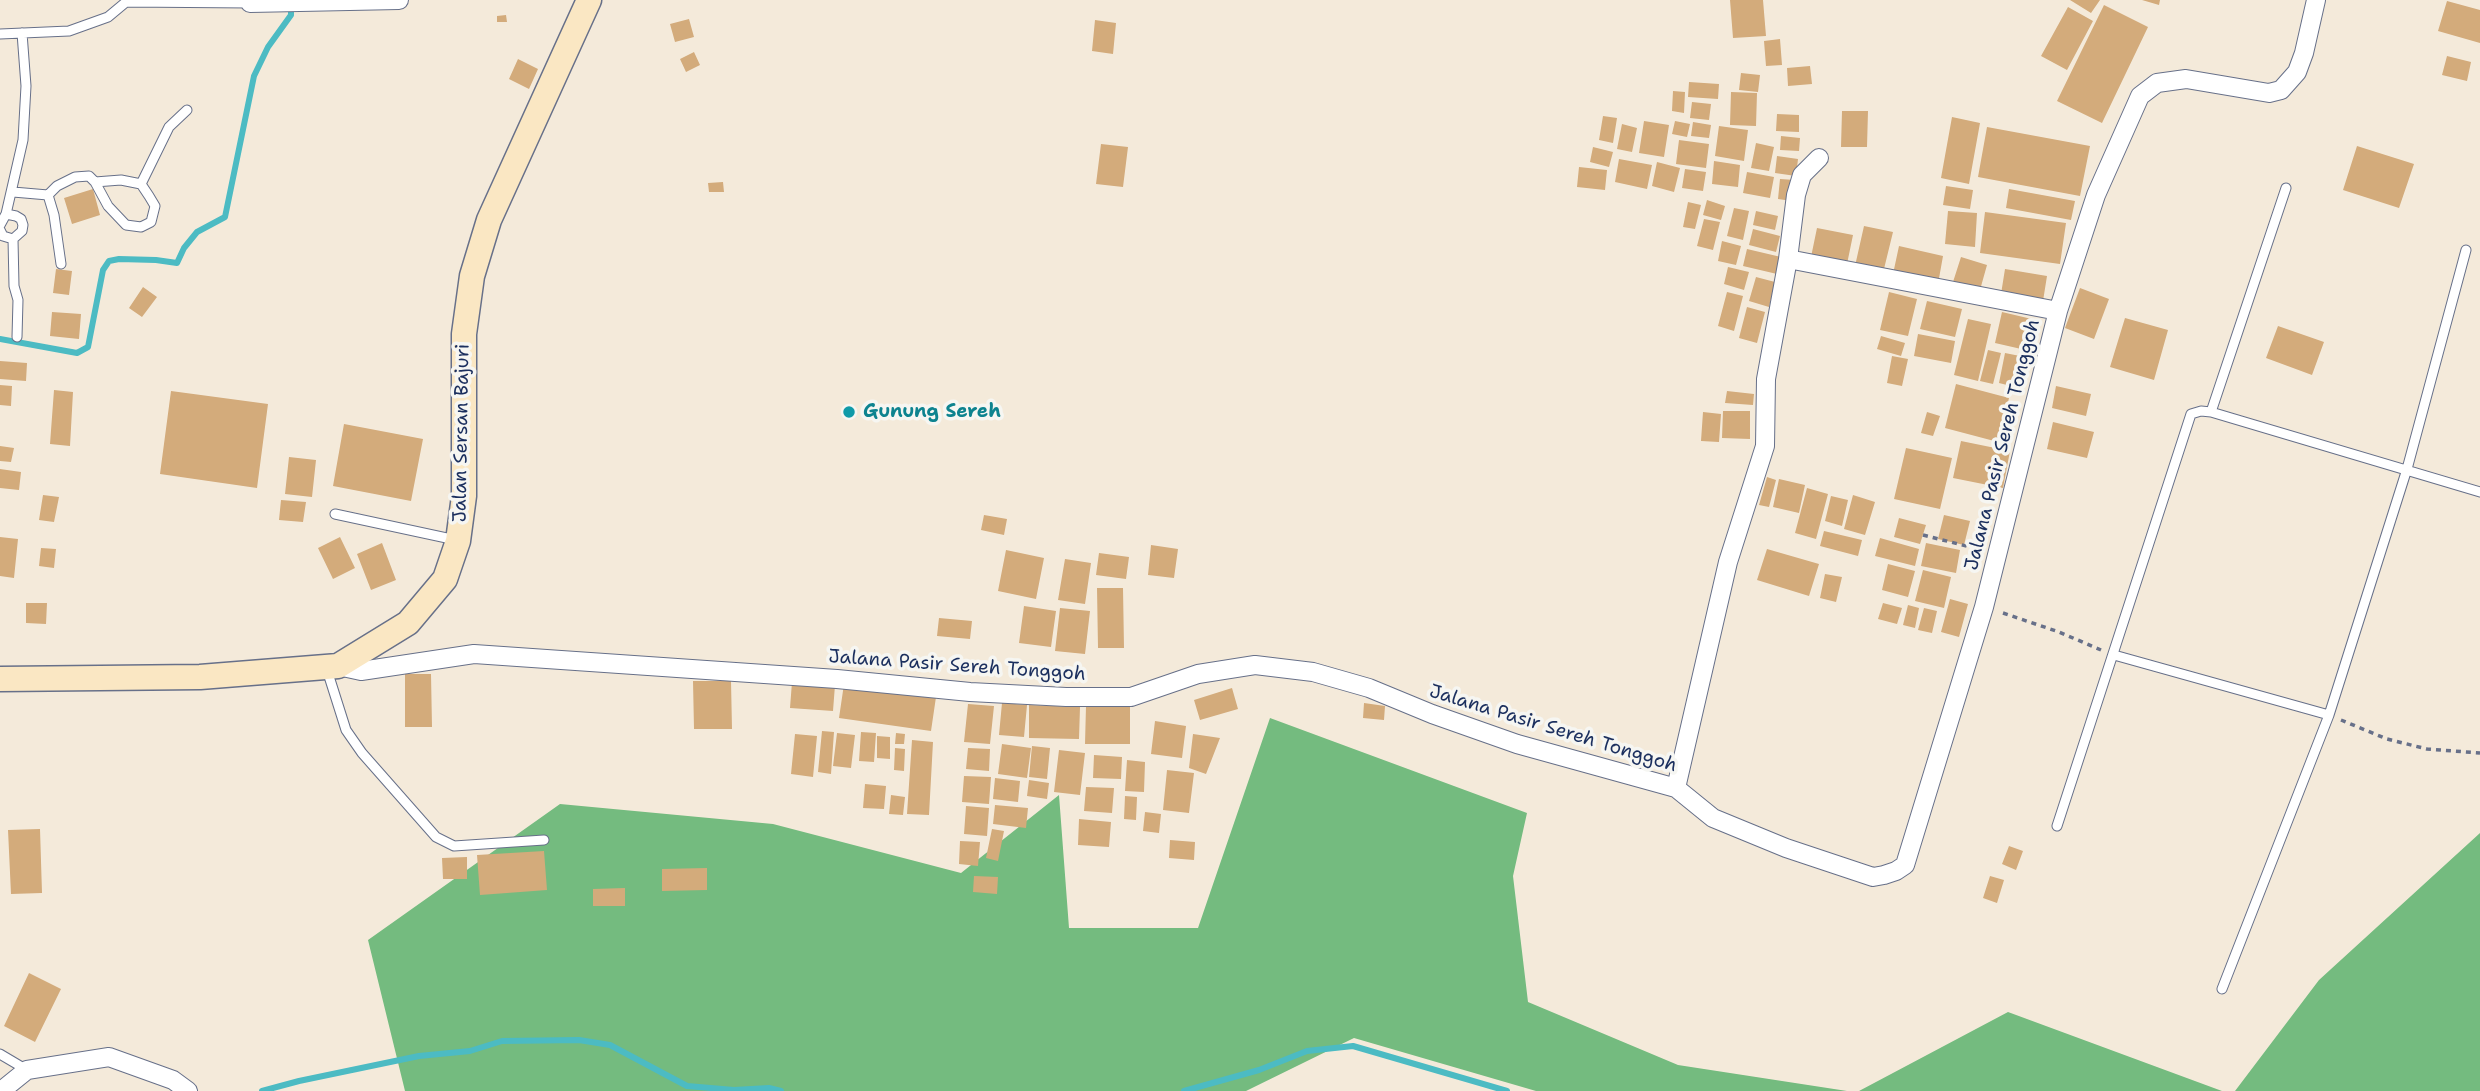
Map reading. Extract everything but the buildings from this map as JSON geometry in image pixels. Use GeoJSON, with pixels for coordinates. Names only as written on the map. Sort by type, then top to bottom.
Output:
{"type":"FeatureCollection","features":[{"type":"Feature","properties":{"kind":"main road","name":"Jalan Sersan Bajuri"},"geometry":{"type":"LineString","coordinates":[[0,679],[200,677],[332,667],[408,623],[445,579],[458,541],[464,496],[464,334],[472,276],[489,220],[589,0]]}},
{"type":"Feature","properties":{"kind":"street"},"geometry":{"type":"LineString","coordinates":[[250,1],[399,0]]}},
{"type":"Feature","properties":{"kind":"street","name":"Jalana Pasir Sereh Tonggoh"},"geometry":{"type":"LineString","coordinates":[[332,667],[361,671],[433,659],[488,655],[1066,697],[1131,696],[1198,674],[1255,665],[1313,672],[1369,688],[1517,744],[1676,788],[1713,818],[1786,848],[1873,877],[1896,871],[1905,865],[1984,607],[2058,311],[2096,195],[2140,96],[2157,83],[2186,79],[2269,93],[2281,90],[2297,72],[2316,0]]}},
{"type":"Feature","properties":{"kind":"street"},"geometry":{"type":"LineString","coordinates":[[1676,788],[1728,562],[1765,446],[1766,379],[1788,260],[1796,195],[1802,175],[1819,158]]}},
{"type":"Feature","properties":{"kind":"street"},"geometry":{"type":"LineString","coordinates":[[1788,260],[2058,311]]}},
{"type":"Feature","properties":{"kind":"street"},"geometry":{"type":"LineString","coordinates":[[1,1091],[27,1070],[109,1057],[173,1080],[188,1091]]}},
{"type":"Feature","properties":{"kind":"lane"},"geometry":{"type":"LineString","coordinates":[[0,34],[69,31],[108,17],[126,1],[250,1]]}},
{"type":"Feature","properties":{"kind":"lane"},"geometry":{"type":"LineString","coordinates":[[0,225],[13,192],[23,139],[26,86],[22,33]]}},
{"type":"Feature","properties":{"kind":"lane"},"geometry":{"type":"LineString","coordinates":[[141,184],[169,127],[187,110]]}},
{"type":"Feature","properties":{"kind":"lane"},"geometry":{"type":"LineString","coordinates":[[13,192],[48,195],[57,186],[75,177],[89,176],[118,218],[126,225],[141,227],[152,221],[155,206],[141,184],[121,180],[95,182]]}},
{"type":"Feature","properties":{"kind":"lane"},"geometry":{"type":"LineString","coordinates":[[2211,412],[2286,188]]}},
{"type":"Feature","properties":{"kind":"lane"},"geometry":{"type":"LineString","coordinates":[[48,195],[54,215],[61,264]]}},
{"type":"Feature","properties":{"kind":"lane"},"geometry":{"type":"LineString","coordinates":[[6,214],[16,216],[23,225],[22,231],[13,239],[14,286],[18,300],[17,337]]}},
{"type":"Feature","properties":{"kind":"lane"},"geometry":{"type":"LineString","coordinates":[[0,230],[3,236],[13,239]]}},
{"type":"Feature","properties":{"kind":"lane"},"geometry":{"type":"LineString","coordinates":[[2222,989],[2329,715],[2407,469],[2466,250]]}},
{"type":"Feature","properties":{"kind":"lane"},"geometry":{"type":"LineString","coordinates":[[2057,826],[2191,414],[2211,412],[2480,492]]}},
{"type":"Feature","properties":{"kind":"lane"},"geometry":{"type":"LineString","coordinates":[[335,514],[458,541]]}},
{"type":"Feature","properties":{"kind":"lane"},"geometry":{"type":"LineString","coordinates":[[2114,655],[2329,715]]}},
{"type":"Feature","properties":{"kind":"lane"},"geometry":{"type":"LineString","coordinates":[[332,667],[346,730],[362,753],[436,837],[454,846],[544,840]]}},
{"type":"Feature","properties":{"kind":"lane"},"geometry":{"type":"LineString","coordinates":[[0,1054],[27,1070]]}},
{"type":"Feature","properties":{"kind":"path"},"geometry":{"type":"LineString","coordinates":[[1923,535],[1997,554]]}},
{"type":"Feature","properties":{"kind":"path"},"geometry":{"type":"LineString","coordinates":[[1984,607],[2059,632],[2114,655]]}},
{"type":"Feature","properties":{"kind":"path"},"geometry":{"type":"LineString","coordinates":[[2329,715],[2386,739],[2427,750],[2480,753]]}},
{"type":"Feature","properties":{"kind":"green space"},"geometry":{"type":"Polygon","coordinates":[[[1270,718],[1527,813],[1513,876],[1528,1002],[1678,1065],[1847,1091],[1536,1091],[1354,1038],[1246,1091],[405,1091],[368,940],[560,804],[773,824],[961,873],[1059,795],[1069,928],[1198,928],[1270,718]]]}},
{"type":"Feature","properties":{"kind":"green space"},"geometry":{"type":"Polygon","coordinates":[[[2480,833],[2480,1091],[2235,1091],[2319,980],[2480,833]]]}},
{"type":"Feature","properties":{"kind":"green space"},"geometry":{"type":"Polygon","coordinates":[[[2008,1012],[2222,1091],[1859,1091],[2008,1012]]]}},
{"type":"Feature","properties":{"kind":"waterway"},"geometry":{"type":"LineString","coordinates":[[0,339],[77,353],[88,347],[103,270],[109,261],[156,260],[177,263],[184,248],[197,232],[225,217],[254,76],[268,47],[291,15],[291,5]]}},
{"type":"Feature","properties":{"kind":"waterway"},"geometry":{"type":"LineString","coordinates":[[262,1091],[419,1056],[470,1051],[502,1041],[579,1040],[610,1045],[687,1086],[734,1090],[769,1088],[781,1091]]}},
{"type":"Feature","properties":{"kind":"waterway"},"geometry":{"type":"LineString","coordinates":[[1184,1091],[1259,1070],[1307,1051],[1353,1046],[1507,1091]]}},
{"type":"Feature","properties":{"kind":"place","name":"Gunung Sereh"},"geometry":{"type":"Point","coordinates":[849,412]}}]}
